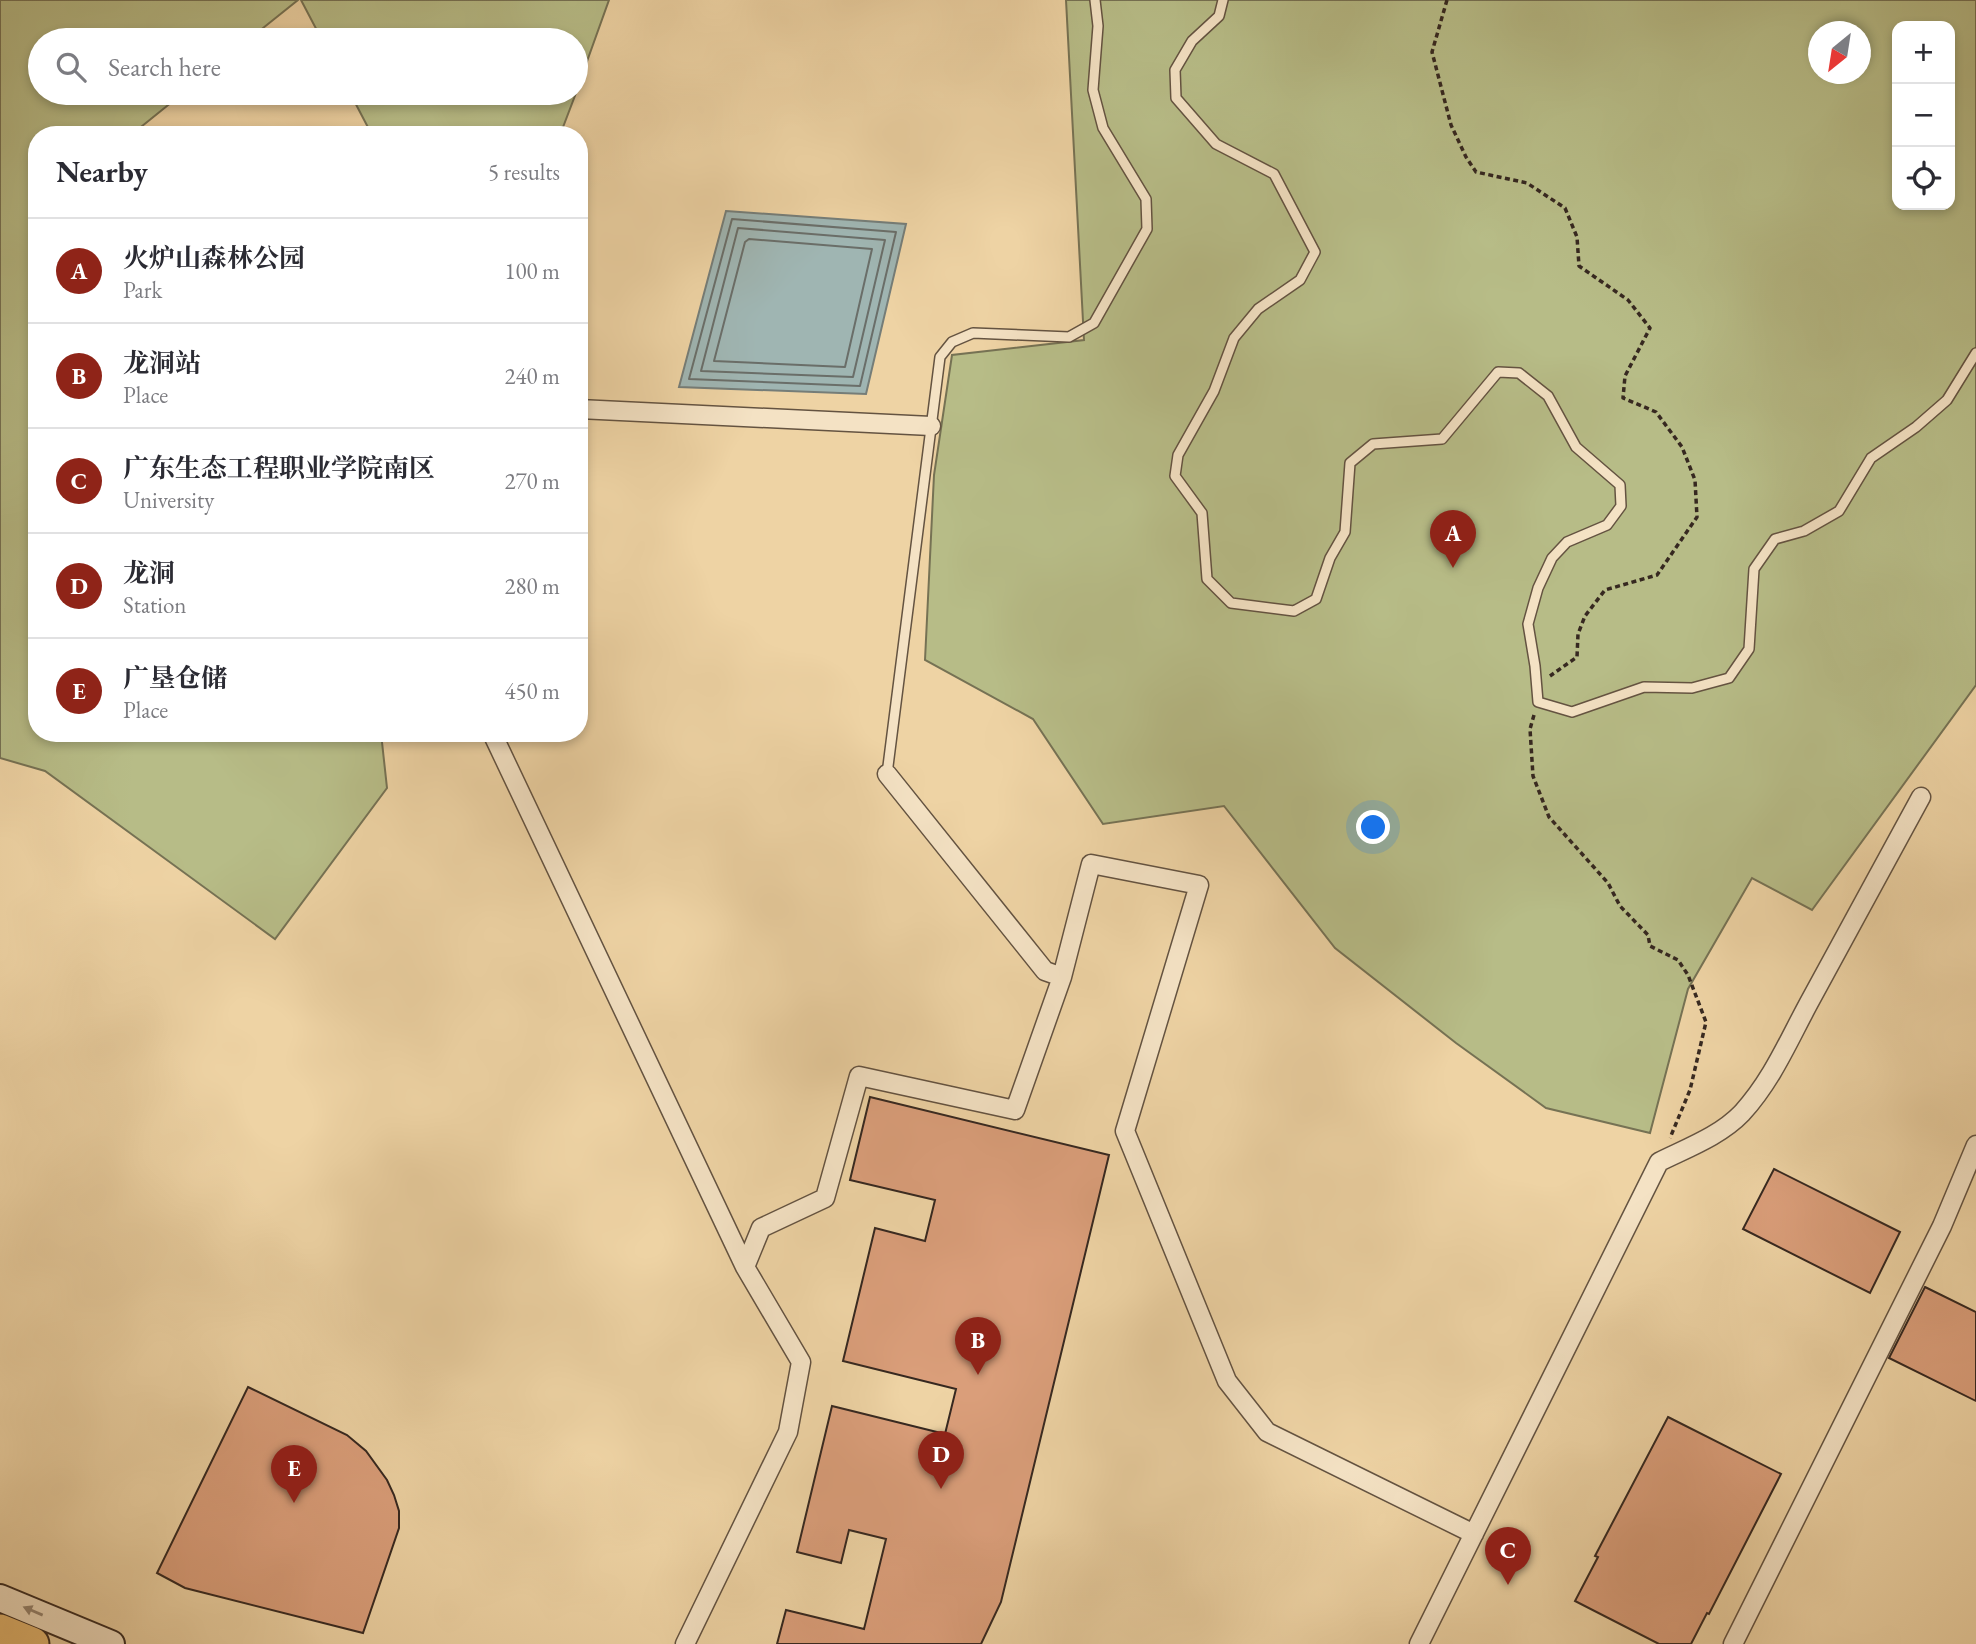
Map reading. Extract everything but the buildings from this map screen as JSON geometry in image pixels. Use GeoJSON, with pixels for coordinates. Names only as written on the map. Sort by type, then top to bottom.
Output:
{"type":"FeatureCollection","features":[{"type":"Feature","properties":{"kind":"highway"},"geometry":{"type":"LineString","coordinates":[[0,1631],[32,1644]]}},
{"type":"Feature","properties":{"kind":"street"},"geometry":{"type":"LineString","coordinates":[[588,409],[931,426]]}},
{"type":"Feature","properties":{"kind":"street"},"geometry":{"type":"LineString","coordinates":[[496,742],[745,1267],[801,1362],[788,1432],[685,1644]]}},
{"type":"Feature","properties":{"kind":"street"},"geometry":{"type":"LineString","coordinates":[[887,774],[1045,971],[1062,977]]}},
{"type":"Feature","properties":{"kind":"street"},"geometry":{"type":"LineString","coordinates":[[1419,1644],[1659,1162],[1718,1133],[1740,1115],[1760,1091],[1785,1052],[1921,797]]}},
{"type":"Feature","properties":{"kind":"street"},"geometry":{"type":"LineString","coordinates":[[745,1267],[761,1228],[825,1198],[859,1076],[1015,1110],[1062,977],[1091,864],[1199,885],[1125,1131],[1227,1381],[1267,1432],[1474,1534]]}},
{"type":"Feature","properties":{"kind":"street"},"geometry":{"type":"LineString","coordinates":[[1732,1644],[1942,1226],[1976,1145]]}},
{"type":"Feature","properties":{"kind":"street"},"geometry":{"type":"LineString","coordinates":[[0,1598],[111,1644]]}},
{"type":"Feature","properties":{"kind":"lane"},"geometry":{"type":"LineString","coordinates":[[887,774],[940,356],[952,342],[973,333],[1069,338],[1094,323],[1147,229],[1146,199],[1103,128],[1093,90],[1098,26],[1095,0]]}},
{"type":"Feature","properties":{"kind":"lane"},"geometry":{"type":"LineString","coordinates":[[1223,0],[1219,16],[1192,41],[1175,69],[1176,98],[1216,144],[1274,174],[1315,252],[1300,280],[1258,309],[1234,338],[1214,391],[1178,455],[1175,477],[1202,513],[1207,579],[1231,603],[1294,611],[1316,599],[1330,558],[1345,532],[1350,463],[1373,444],[1442,439],[1498,372],[1519,373],[1548,396],[1576,447],[1620,485],[1621,506],[1607,525],[1567,542],[1552,558],[1538,588],[1528,624],[1538,702],[1572,712],[1644,687],[1692,688],[1729,678],[1749,649],[1754,569],[1775,539],[1804,531],[1839,511],[1871,458],[1916,427],[1947,400],[1976,353]]}},
{"type":"Feature","properties":{"kind":"path"},"geometry":{"type":"LineString","coordinates":[[1447,0],[1432,52],[1451,125],[1466,157],[1476,172],[1527,183],[1565,208],[1577,237],[1579,266],[1628,300],[1650,328],[1625,376],[1623,398],[1656,412],[1682,447],[1695,480],[1697,517],[1657,575],[1605,590],[1585,616],[1578,634],[1577,657],[1548,677],[1530,729],[1533,776],[1549,817],[1608,883],[1620,906],[1648,935],[1650,946],[1678,960],[1688,975],[1706,1022],[1690,1090],[1659,1162]]}},
{"type":"Feature","properties":{"kind":"green space"},"geometry":{"type":"Polygon","coordinates":[[[0,0],[298,0],[263,28],[28,28],[28,105],[168,105],[142,126],[28,126],[28,742],[382,742],[387,788],[275,939],[45,771],[0,758],[0,0]]]}},
{"type":"Feature","properties":{"kind":"green space"},"geometry":{"type":"Polygon","coordinates":[[[301,0],[609,0],[588,59],[588,28],[316,28],[301,0]]]}},
{"type":"Feature","properties":{"kind":"green space"},"geometry":{"type":"Polygon","coordinates":[[[1066,0],[1976,0],[1976,685],[1812,910],[1752,878],[1688,989],[1650,1133],[1546,1108],[1456,1043],[1335,948],[1224,806],[1103,824],[1033,719],[925,660],[934,475],[952,355],[1084,340],[1066,0]]]}},
{"type":"Feature","properties":{"kind":"green space"},"geometry":{"type":"Polygon","coordinates":[[[356,105],[571,105],[563,126],[367,126],[356,105]]]}},
{"type":"Feature","properties":{"kind":"water"},"geometry":{"type":"Polygon","coordinates":[[[726,211],[906,224],[866,394],[679,387],[726,211]]]}},
{"type":"Feature","properties":{"kind":"place","name":"火炉山森林公园"},"geometry":{"type":"Point","coordinates":[1453,568]}},
{"type":"Feature","properties":{"kind":"place","name":"龙洞站"},"geometry":{"type":"Point","coordinates":[978,1375]}},
{"type":"Feature","properties":{"kind":"place","name":"龙洞"},"geometry":{"type":"Point","coordinates":[941,1489]}},
{"type":"Feature","properties":{"kind":"place","name":"广垦仓储"},"geometry":{"type":"Point","coordinates":[294,1503]}},
{"type":"Feature","properties":{"kind":"place","name":"广东生态工程职业学院南区"},"geometry":{"type":"Point","coordinates":[1508,1585]}}]}
